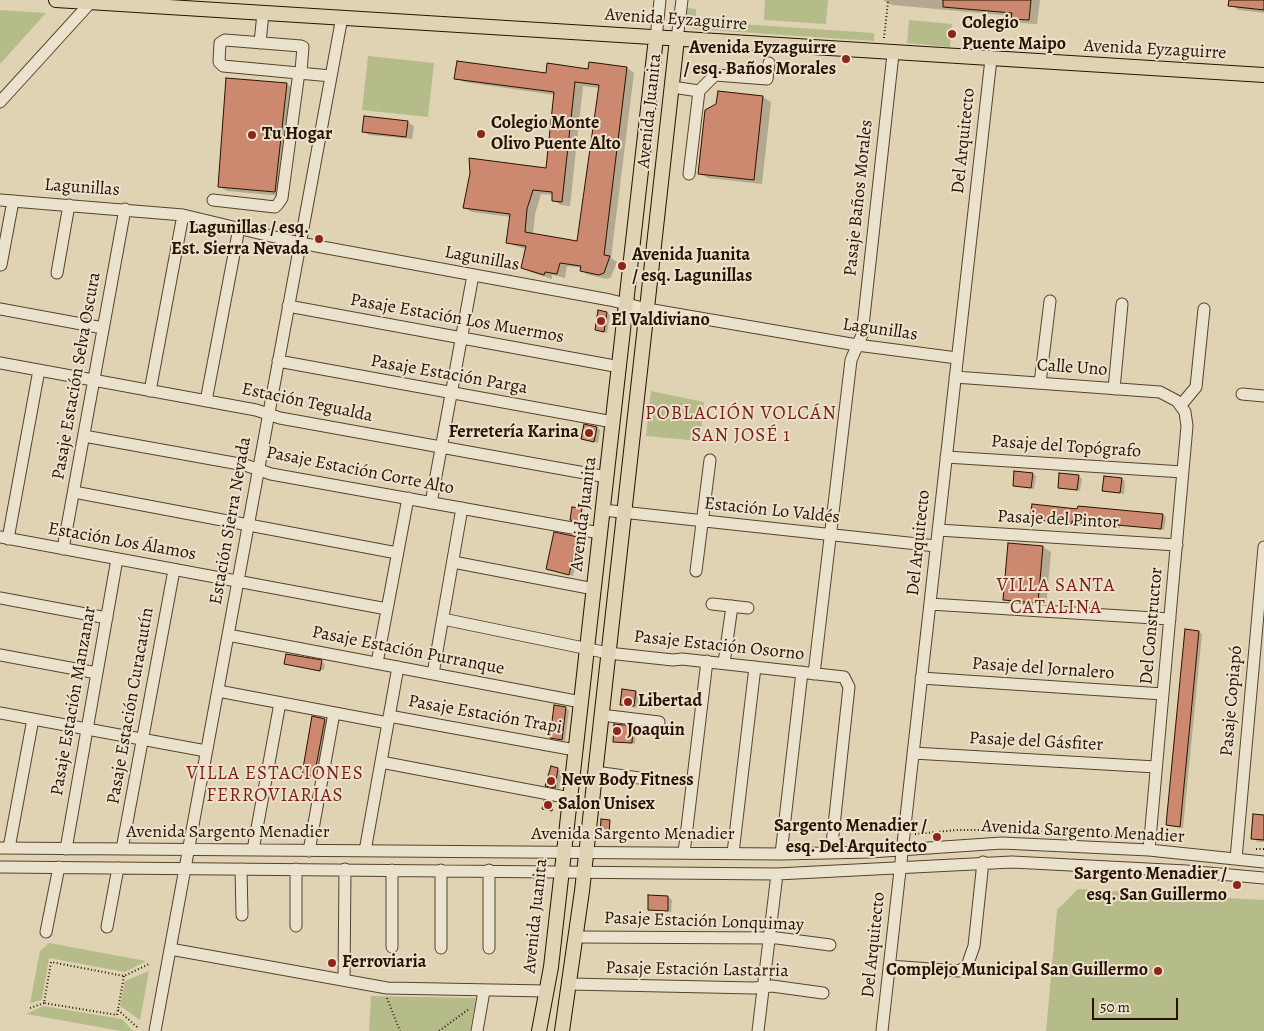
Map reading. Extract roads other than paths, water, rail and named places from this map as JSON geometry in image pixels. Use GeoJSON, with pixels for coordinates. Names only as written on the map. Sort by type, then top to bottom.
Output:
{"type":"FeatureCollection","features":[{"type":"Feature","properties":{"kind":"main road","name":"Avenida Eyzaguirre"},"geometry":{"type":"LineString","coordinates":[[56,0],[893,54],[1264,75]]}},
{"type":"Feature","properties":{"kind":"main road","name":"Avenida Juanita"},"geometry":{"type":"LineString","coordinates":[[539,1031],[546,990],[570,798],[656,38]]}},
{"type":"Feature","properties":{"kind":"main road","name":"Avenida Juanita"},"geometry":{"type":"LineString","coordinates":[[562,1031],[570,984],[586,853],[677,40]]}},
{"type":"Feature","properties":{"kind":"street","name":"Avenida Juanita"},"geometry":{"type":"LineString","coordinates":[[656,38],[660,0]]}},
{"type":"Feature","properties":{"kind":"street","name":"Avenida Juanita"},"geometry":{"type":"LineString","coordinates":[[677,40],[682,0]]}},
{"type":"Feature","properties":{"kind":"street"},"geometry":{"type":"LineString","coordinates":[[0,102],[91,2]]}},
{"type":"Feature","properties":{"kind":"street"},"geometry":{"type":"LineString","coordinates":[[260,43],[263,13]]}},
{"type":"Feature","properties":{"kind":"street","name":"Estación Sierra Nevada"},"geometry":{"type":"LineString","coordinates":[[155,1031],[342,17]]}},
{"type":"Feature","properties":{"kind":"street"},"geometry":{"type":"LineString","coordinates":[[213,200],[275,207],[278,204],[283,193],[300,72],[303,47],[222,41],[220,64],[300,72],[331,76]]}},
{"type":"Feature","properties":{"kind":"street","name":"Pasaje Baños Morales"},"geometry":{"type":"LineString","coordinates":[[814,674],[851,360],[862,335],[893,54]]}},
{"type":"Feature","properties":{"kind":"street","name":"Del Arquitecto"},"geometry":{"type":"LineString","coordinates":[[882,1031],[991,59]]}},
{"type":"Feature","properties":{"kind":"street"},"geometry":{"type":"LineString","coordinates":[[689,174],[699,91],[716,75],[767,79],[769,63]]}},
{"type":"Feature","properties":{"kind":"street"},"geometry":{"type":"LineString","coordinates":[[672,88],[699,91]]}},
{"type":"Feature","properties":{"kind":"street","name":"Lagunillas"},"geometry":{"type":"LineString","coordinates":[[0,200],[125,208],[183,215],[300,243],[627,303],[647,309],[857,345],[958,358]]}},
{"type":"Feature","properties":{"kind":"street"},"geometry":{"type":"LineString","coordinates":[[2,265],[13,200]]}},
{"type":"Feature","properties":{"kind":"street"},"geometry":{"type":"LineString","coordinates":[[57,273],[69,204]]}},
{"type":"Feature","properties":{"kind":"street","name":"Pasaje Estación Selva Oscura"},"geometry":{"type":"LineString","coordinates":[[63,549],[125,208]]}},
{"type":"Feature","properties":{"kind":"street"},"geometry":{"type":"LineString","coordinates":[[150,391],[183,215]]}},
{"type":"Feature","properties":{"kind":"street"},"geometry":{"type":"LineString","coordinates":[[206,401],[239,228]]}},
{"type":"Feature","properties":{"kind":"street"},"geometry":{"type":"LineString","coordinates":[[431,503],[473,275]]}},
{"type":"Feature","properties":{"kind":"street"},"geometry":{"type":"LineString","coordinates":[[1040,384],[1050,301]]}},
{"type":"Feature","properties":{"kind":"street"},"geometry":{"type":"LineString","coordinates":[[1114,389],[1122,304]]}},
{"type":"Feature","properties":{"kind":"street","name":"Pasaje Estación Los Muermos"},"geometry":{"type":"LineString","coordinates":[[288,306],[620,366]]}},
{"type":"Feature","properties":{"kind":"street"},"geometry":{"type":"LineString","coordinates":[[0,309],[103,328]]}},
{"type":"Feature","properties":{"kind":"street"},"geometry":{"type":"LineString","coordinates":[[1182,405],[1196,388],[1204,309]]}},
{"type":"Feature","properties":{"kind":"street","name":"Pasaje Estación Parga"},"geometry":{"type":"LineString","coordinates":[[278,362],[613,422]]}},
{"type":"Feature","properties":{"kind":"street","name":"Estación Tegualda"},"geometry":{"type":"LineString","coordinates":[[0,363],[607,477]]}},
{"type":"Feature","properties":{"kind":"street"},"geometry":{"type":"LineString","coordinates":[[4,538],[39,370]]}},
{"type":"Feature","properties":{"kind":"street","name":"Calle Uno"},"geometry":{"type":"LineString","coordinates":[[955,377],[1160,392],[1172,397],[1182,405]]}},
{"type":"Feature","properties":{"kind":"street"},"geometry":{"type":"LineString","coordinates":[[1242,394],[1264,396]]}},
{"type":"Feature","properties":{"kind":"street","name":"Del Constructor"},"geometry":{"type":"LineString","coordinates":[[1149,850],[1187,426],[1182,405]]}},
{"type":"Feature","properties":{"kind":"street","name":"Pasaje Estación Corte Alto"},"geometry":{"type":"LineString","coordinates":[[84,436],[245,465],[270,474],[600,533]]}},
{"type":"Feature","properties":{"kind":"street","name":"Pasaje del Topógrafo"},"geometry":{"type":"LineString","coordinates":[[946,457],[1183,472]]}},
{"type":"Feature","properties":{"kind":"street"},"geometry":{"type":"LineString","coordinates":[[696,571],[710,460]]}},
{"type":"Feature","properties":{"kind":"street"},"geometry":{"type":"LineString","coordinates":[[74,492],[398,553]]}},
{"type":"Feature","properties":{"kind":"street"},"geometry":{"type":"LineString","coordinates":[[377,663],[408,498]]}},
{"type":"Feature","properties":{"kind":"street"},"geometry":{"type":"LineString","coordinates":[[433,674],[462,508]]}},
{"type":"Feature","properties":{"kind":"street","name":"Estación Lo Valdés"},"geometry":{"type":"LineString","coordinates":[[603,510],[936,546]]}},
{"type":"Feature","properties":{"kind":"street","name":"Pasaje del Pintor"},"geometry":{"type":"LineString","coordinates":[[938,530],[1177,545]]}},
{"type":"Feature","properties":{"kind":"street","name":"Estación Los Álamos"},"geometry":{"type":"LineString","coordinates":[[4,538],[387,609]]}},
{"type":"Feature","properties":{"kind":"street","name":"Pasaje Copiapó"},"geometry":{"type":"LineString","coordinates":[[1236,859],[1264,547]]}},
{"type":"Feature","properties":{"kind":"street","name":"Pasaje Estación Manzanar"},"geometry":{"type":"LineString","coordinates":[[66,849],[117,559]]}},
{"type":"Feature","properties":{"kind":"street"},"geometry":{"type":"LineString","coordinates":[[453,562],[594,589]]}},
{"type":"Feature","properties":{"kind":"street","name":"Pasaje Estación Curacautín"},"geometry":{"type":"LineString","coordinates":[[122,849],[174,570]]}},
{"type":"Feature","properties":{"kind":"street"},"geometry":{"type":"LineString","coordinates":[[0,598],[107,618]]}},
{"type":"Feature","properties":{"kind":"street"},"geometry":{"type":"LineString","coordinates":[[712,604],[748,608]]}},
{"type":"Feature","properties":{"kind":"street"},"geometry":{"type":"LineString","coordinates":[[930,604],[1170,619]]}},
{"type":"Feature","properties":{"kind":"street"},"geometry":{"type":"LineString","coordinates":[[724,663],[732,606]]}},
{"type":"Feature","properties":{"kind":"street","name":"Pasaje Estación Osorno"},"geometry":{"type":"LineString","coordinates":[[443,619],[587,647],[608,653],[724,663],[840,677],[847,680],[849,687],[831,853]]}},
{"type":"Feature","properties":{"kind":"street","name":"Pasaje Estación Purranque"},"geometry":{"type":"LineString","coordinates":[[228,635],[581,702]]}},
{"type":"Feature","properties":{"kind":"street"},"geometry":{"type":"LineString","coordinates":[[0,655],[97,673]]}},
{"type":"Feature","properties":{"kind":"street"},"geometry":{"type":"LineString","coordinates":[[684,854],[707,662]]}},
{"type":"Feature","properties":{"kind":"street"},"geometry":{"type":"LineString","coordinates":[[365,851],[398,667]]}},
{"type":"Feature","properties":{"kind":"street"},"geometry":{"type":"LineString","coordinates":[[733,853],[755,667]]}},
{"type":"Feature","properties":{"kind":"street"},"geometry":{"type":"LineString","coordinates":[[781,854],[802,672]]}},
{"type":"Feature","properties":{"kind":"street","name":"Pasaje del Jornalero"},"geometry":{"type":"LineString","coordinates":[[921,678],[1163,694]]}},
{"type":"Feature","properties":{"kind":"street"},"geometry":{"type":"LineString","coordinates":[[1252,683],[1264,684]]}},
{"type":"Feature","properties":{"kind":"street","name":"Pasaje Estación Trapi"},"geometry":{"type":"LineString","coordinates":[[218,691],[334,713],[389,719],[575,750]]}},
{"type":"Feature","properties":{"kind":"street"},"geometry":{"type":"LineString","coordinates":[[253,850],[280,702]]}},
{"type":"Feature","properties":{"kind":"street"},"geometry":{"type":"LineString","coordinates":[[0,713],[206,751]]}},
{"type":"Feature","properties":{"kind":"street"},"geometry":{"type":"LineString","coordinates":[[308,851],[334,713]]}},
{"type":"Feature","properties":{"kind":"street"},"geometry":{"type":"LineString","coordinates":[[601,715],[659,722]]}},
{"type":"Feature","properties":{"kind":"street"},"geometry":{"type":"LineString","coordinates":[[4,848],[33,719]]}},
{"type":"Feature","properties":{"kind":"street","name":"Pasaje del Gásfiter"},"geometry":{"type":"LineString","coordinates":[[913,753],[1156,767]]}},
{"type":"Feature","properties":{"kind":"street"},"geometry":{"type":"LineString","coordinates":[[381,762],[570,798]]}},
{"type":"Feature","properties":{"kind":"street"},"geometry":{"type":"LineString","coordinates":[[595,772],[654,780]]}},
{"type":"Feature","properties":{"kind":"street","name":"Avenida Sargento Menadier"},"geometry":{"type":"LineString","coordinates":[[4,848],[781,854],[1002,843],[1149,850],[1264,862]]}},
{"type":"Feature","properties":{"kind":"street"},"geometry":{"type":"LineString","coordinates":[[889,966],[959,971],[967,966],[974,946],[984,862]]}},
{"type":"Feature","properties":{"kind":"street","name":"Avenida Sargento Menadier"},"geometry":{"type":"LineString","coordinates":[[0,867],[584,870],[777,874],[984,862],[1094,866],[1264,878]]}},
{"type":"Feature","properties":{"kind":"street"},"geometry":{"type":"LineString","coordinates":[[46,932],[59,867]]}},
{"type":"Feature","properties":{"kind":"street"},"geometry":{"type":"LineString","coordinates":[[107,926],[118,868]]}},
{"type":"Feature","properties":{"kind":"street"},"geometry":{"type":"LineString","coordinates":[[241,869],[242,915]]}},
{"type":"Feature","properties":{"kind":"street"},"geometry":{"type":"LineString","coordinates":[[296,869],[296,926]]}},
{"type":"Feature","properties":{"kind":"street"},"geometry":{"type":"LineString","coordinates":[[344,980],[345,870]]}},
{"type":"Feature","properties":{"kind":"street"},"geometry":{"type":"LineString","coordinates":[[392,870],[392,947]]}},
{"type":"Feature","properties":{"kind":"street"},"geometry":{"type":"LineString","coordinates":[[441,870],[441,948]]}},
{"type":"Feature","properties":{"kind":"street"},"geometry":{"type":"LineString","coordinates":[[489,870],[489,948]]}},
{"type":"Feature","properties":{"kind":"street"},"geometry":{"type":"LineString","coordinates":[[758,1031],[777,874]]}},
{"type":"Feature","properties":{"kind":"street","name":"Pasaje Estación Lonquimay"},"geometry":{"type":"LineString","coordinates":[[576,937],[769,938],[830,945]]}},
{"type":"Feature","properties":{"kind":"street"},"geometry":{"type":"LineString","coordinates":[[170,949],[382,987],[483,995],[546,990]]}},
{"type":"Feature","properties":{"kind":"street","name":"Pasaje Estación Lastarria"},"geometry":{"type":"LineString","coordinates":[[570,984],[764,987],[824,993]]}},
{"type":"Feature","properties":{"kind":"street"},"geometry":{"type":"LineString","coordinates":[[476,1031],[483,995]]}},
{"type":"Feature","properties":{"kind":"place","name":"Colegio Puente Maipo"},"geometry":{"type":"Point","coordinates":[952,34]}},
{"type":"Feature","properties":{"kind":"place","name":"Avenida Eyzaguirre / esq. Baños Morales"},"geometry":{"type":"Point","coordinates":[846,59]}},
{"type":"Feature","properties":{"kind":"place","name":"Colegio Monte Olivo Puente Alto"},"geometry":{"type":"Point","coordinates":[481,134]}},
{"type":"Feature","properties":{"kind":"place","name":"Tu Hogar"},"geometry":{"type":"Point","coordinates":[252,135]}},
{"type":"Feature","properties":{"kind":"place","name":"Lagunillas / esq. Est. Sierra Nevada"},"geometry":{"type":"Point","coordinates":[319,239]}},
{"type":"Feature","properties":{"kind":"place","name":"Avenida Juanita / esq. Lagunillas"},"geometry":{"type":"Point","coordinates":[622,266]}},
{"type":"Feature","properties":{"kind":"place","name":"El Valdiviano"},"geometry":{"type":"Point","coordinates":[601,321]}},
{"type":"Feature","properties":{"kind":"place","name":"Ferretería Karina"},"geometry":{"type":"Point","coordinates":[589,433]}},
{"type":"Feature","properties":{"kind":"place","name":"Libertad"},"geometry":{"type":"Point","coordinates":[628,702]}},
{"type":"Feature","properties":{"kind":"place","name":"Joaquin"},"geometry":{"type":"Point","coordinates":[617,731]}},
{"type":"Feature","properties":{"kind":"place","name":"New Body Fitness"},"geometry":{"type":"Point","coordinates":[551,781]}},
{"type":"Feature","properties":{"kind":"place","name":"Salon Unisex"},"geometry":{"type":"Point","coordinates":[548,805]}},
{"type":"Feature","properties":{"kind":"place","name":"Sargento Menadier / esq. Del Arquitecto"},"geometry":{"type":"Point","coordinates":[937,837]}},
{"type":"Feature","properties":{"kind":"place","name":"Sargento Menadier / esq. San Guillermo"},"geometry":{"type":"Point","coordinates":[1237,885]}},
{"type":"Feature","properties":{"kind":"place","name":"Ferroviaria"},"geometry":{"type":"Point","coordinates":[332,963]}},
{"type":"Feature","properties":{"kind":"place","name":"Complejo Municipal San Guillermo"},"geometry":{"type":"Point","coordinates":[1158,971]}},
{"type":"Feature","properties":{"kind":"district","name":"POBLACIÓN VOLCÁN SAN JOSÉ 1"},"geometry":{"type":"Point","coordinates":[741,425]}},
{"type":"Feature","properties":{"kind":"district","name":"VILLA SANTA CATALINA"},"geometry":{"type":"Point","coordinates":[1056,597]}},
{"type":"Feature","properties":{"kind":"district","name":"VILLA ESTACIONES FERROVIARIAS"},"geometry":{"type":"Point","coordinates":[275,785]}}]}
